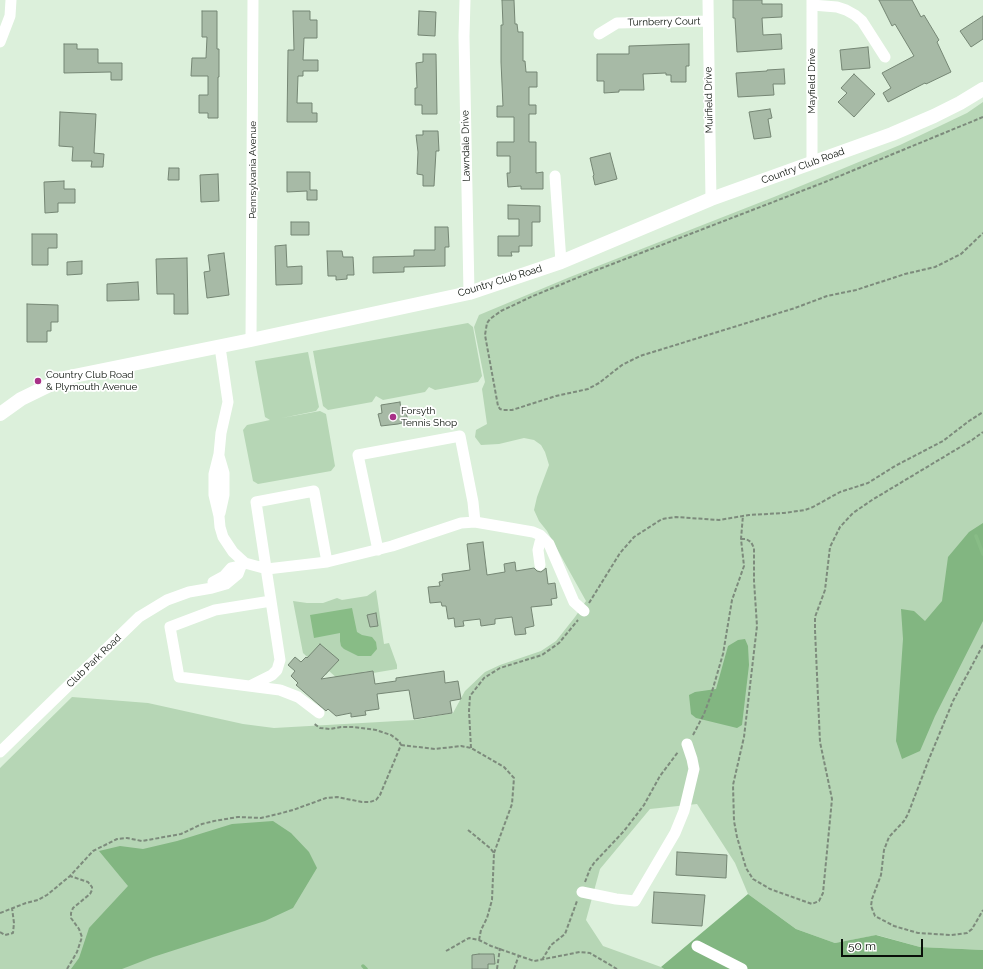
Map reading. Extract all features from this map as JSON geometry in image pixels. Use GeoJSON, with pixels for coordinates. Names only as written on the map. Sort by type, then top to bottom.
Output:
{"type":"FeatureCollection","features":[{"type":"Feature","properties":{"kind":"main road","name":"Country Club Road"},"geometry":{"type":"LineString","coordinates":[[0,414],[21,399],[64,378],[220,347],[469,293],[561,262],[711,200],[892,134],[934,116],[983,89]]}},
{"type":"Feature","properties":{"kind":"street"},"geometry":{"type":"LineString","coordinates":[[0,42],[10,16],[12,0]]}},
{"type":"Feature","properties":{"kind":"street","name":"Pennsylvania Avenue"},"geometry":{"type":"LineString","coordinates":[[251,340],[253,0]]}},
{"type":"Feature","properties":{"kind":"street","name":"Lawndale Drive"},"geometry":{"type":"LineString","coordinates":[[465,0],[464,44],[469,293]]}},
{"type":"Feature","properties":{"kind":"street","name":"Muirfield Drive"},"geometry":{"type":"LineString","coordinates":[[708,0],[711,200]]}},
{"type":"Feature","properties":{"kind":"street"},"geometry":{"type":"LineString","coordinates":[[812,2],[837,7],[855,15],[862,22],[885,57]]}},
{"type":"Feature","properties":{"kind":"street","name":"Mayfield Drive"},"geometry":{"type":"LineString","coordinates":[[812,2],[812,163]]}},
{"type":"Feature","properties":{"kind":"street","name":"Turnberry Court"},"geometry":{"type":"LineString","coordinates":[[599,34],[617,23],[708,21]]}},
{"type":"Feature","properties":{"kind":"street"},"geometry":{"type":"LineString","coordinates":[[555,176],[561,262]]}},
{"type":"Feature","properties":{"kind":"street"},"geometry":{"type":"LineString","coordinates":[[220,347],[228,402],[214,474],[214,495],[221,532],[227,545],[243,565],[267,569],[327,562],[378,550],[461,523],[475,522],[533,532],[543,538],[549,544],[572,598],[584,611]]}},
{"type":"Feature","properties":{"kind":"street"},"geometry":{"type":"LineString","coordinates":[[378,550],[358,455],[460,436],[473,502],[475,522]]}},
{"type":"Feature","properties":{"kind":"street"},"geometry":{"type":"LineString","coordinates":[[250,686],[272,675],[279,666],[280,653],[256,502],[314,491],[327,562]]}},
{"type":"Feature","properties":{"kind":"street"},"geometry":{"type":"LineString","coordinates":[[540,565],[538,550],[540,542],[543,538]]}},
{"type":"Feature","properties":{"kind":"street","name":"Club Park Road"},"geometry":{"type":"LineString","coordinates":[[0,752],[139,617],[167,600],[189,592],[226,584],[238,574],[243,565]]}},
{"type":"Feature","properties":{"kind":"street"},"geometry":{"type":"LineString","coordinates":[[271,601],[215,610],[170,627],[179,677],[287,692],[298,697],[319,713]]}},
{"type":"Feature","properties":{"kind":"street"},"geometry":{"type":"LineString","coordinates":[[582,892],[616,900],[635,901],[675,833],[684,811],[694,769],[687,744]]}},
{"type":"Feature","properties":{"kind":"street"},"geometry":{"type":"LineString","coordinates":[[697,946],[742,969]]}},
{"type":"Feature","properties":{"kind":"path"},"geometry":{"type":"LineString","coordinates":[[983,117],[825,182],[582,276],[501,311],[487,323],[485,335],[498,406],[503,410],[512,410],[556,396],[588,389],[622,366],[640,356],[795,308],[827,296],[856,290],[905,274],[935,267],[961,254],[983,233]]}},
{"type":"Feature","properties":{"kind":"path"},"geometry":{"type":"LineString","coordinates":[[471,748],[469,711],[470,696],[484,678],[500,668],[542,654],[553,648],[572,628],[620,554],[634,537],[657,522],[669,518],[711,520],[743,515],[792,512],[813,507],[840,492],[874,480],[894,466],[943,441],[983,412]]}},
{"type":"Feature","properties":{"kind":"path"},"geometry":{"type":"LineString","coordinates":[[741,539],[746,539],[751,542],[754,548],[754,581],[757,626],[744,737],[733,785],[734,821],[737,837],[746,868],[753,879],[770,890],[812,904],[819,902],[823,893],[832,799],[820,742],[815,630],[816,617],[825,590],[830,547],[840,528],[853,513],[983,432]]}},
{"type":"Feature","properties":{"kind":"path"},"geometry":{"type":"LineString","coordinates":[[542,960],[551,945],[565,934],[590,869],[624,831],[644,805],[660,776],[678,751],[687,744],[704,714],[712,695],[721,661],[732,600],[744,566],[741,539],[743,515]]}},
{"type":"Feature","properties":{"kind":"path"},"geometry":{"type":"LineString","coordinates":[[983,645],[953,701],[908,814],[904,821],[889,837],[884,850],[881,875],[871,906],[875,916],[894,926],[918,933],[951,935],[967,933],[972,929],[983,910]]}},
{"type":"Feature","properties":{"kind":"path"},"geometry":{"type":"LineString","coordinates":[[309,721],[320,728],[330,730],[342,727],[376,730],[391,735],[402,745],[435,749],[461,746],[471,748],[504,767],[514,778],[512,804],[494,853],[492,900],[479,940]]}},
{"type":"Feature","properties":{"kind":"path"},"geometry":{"type":"LineString","coordinates":[[0,913],[38,900],[47,895],[70,876],[93,851],[117,838],[142,840],[181,834],[202,824],[214,821],[272,815],[293,810],[326,798],[337,797],[362,802],[376,800],[380,795],[402,745]]}},
{"type":"Feature","properties":{"kind":"path"},"geometry":{"type":"LineString","coordinates":[[468,830],[494,853]]}},
{"type":"Feature","properties":{"kind":"path"},"geometry":{"type":"LineString","coordinates":[[67,969],[77,952],[82,937],[79,929],[71,918],[71,913],[73,908],[90,894],[92,890],[92,887],[88,882],[70,876]]}},
{"type":"Feature","properties":{"kind":"path"},"geometry":{"type":"LineString","coordinates":[[0,932],[5,935],[13,933],[14,923],[12,908]]}},
{"type":"Feature","properties":{"kind":"path"},"geometry":{"type":"LineString","coordinates":[[446,951],[469,938],[479,940],[534,961],[580,952],[590,953],[601,958],[617,969]]}},
{"type":"Feature","properties":{"kind":"path"},"geometry":{"type":"LineString","coordinates":[[498,969],[500,948]]}},
{"type":"Feature","properties":{"kind":"path"},"geometry":{"type":"LineString","coordinates":[[514,969],[519,955]]}},
{"type":"Feature","properties":{"kind":"shaded area"},"geometry":{"type":"Polygon","coordinates":[[[983,102],[983,950],[920,947],[877,935],[835,943],[796,929],[748,894],[735,863],[697,804],[650,809],[600,869],[586,920],[603,946],[664,969],[0,969],[0,768],[72,697],[148,703],[243,724],[274,728],[415,720],[453,713],[465,691],[485,672],[500,665],[541,651],[556,641],[575,617],[586,601],[534,510],[537,497],[549,465],[545,452],[541,445],[534,440],[524,438],[499,444],[481,445],[475,437],[476,430],[487,424],[482,389],[485,382],[474,327],[479,315],[900,145],[967,113],[983,102]]]}},
{"type":"Feature","properties":{"kind":"shaded area"},"geometry":{"type":"Polygon","coordinates":[[[468,323],[473,327],[482,376],[478,382],[435,390],[429,387],[425,392],[383,400],[376,396],[372,402],[328,410],[323,406],[313,351],[468,323]]]}},
{"type":"Feature","properties":{"kind":"shaded area"},"geometry":{"type":"Polygon","coordinates":[[[308,352],[319,407],[316,411],[282,418],[320,411],[326,414],[335,466],[331,471],[258,484],[253,481],[243,430],[247,425],[270,420],[265,417],[255,361],[308,352]]]}},
{"type":"Feature","properties":{"kind":"shaded area"},"geometry":{"type":"Polygon","coordinates":[[[983,523],[983,621],[935,716],[920,751],[902,759],[896,741],[903,639],[901,609],[914,611],[925,621],[942,601],[948,557],[969,532],[983,523]]]}},
{"type":"Feature","properties":{"kind":"shaded area"},"geometry":{"type":"Polygon","coordinates":[[[376,590],[384,644],[389,643],[397,669],[373,673],[373,671],[362,672],[362,675],[356,673],[346,675],[338,679],[329,671],[326,675],[303,653],[293,601],[323,603],[337,598],[342,600],[367,596],[376,590]]]}},
{"type":"Feature","properties":{"kind":"shaded area"},"geometry":{"type":"Polygon","coordinates":[[[352,608],[357,632],[362,635],[372,637],[376,642],[377,649],[371,656],[358,656],[344,649],[341,646],[340,633],[314,638],[310,615],[352,608]]]}},
{"type":"Feature","properties":{"kind":"shaded area"},"geometry":{"type":"Polygon","coordinates":[[[745,639],[748,646],[749,665],[742,725],[737,728],[696,718],[691,714],[689,695],[695,692],[716,689],[728,646],[738,640],[745,639]]]}},
{"type":"Feature","properties":{"kind":"shaded area"},"geometry":{"type":"Polygon","coordinates":[[[273,821],[291,833],[309,852],[317,868],[293,908],[265,921],[153,957],[122,969],[71,969],[79,958],[89,928],[128,886],[99,851],[120,846],[143,849],[177,841],[232,824],[273,821]]]}},
{"type":"Feature","properties":{"kind":"shaded area"},"geometry":{"type":"Polygon","coordinates":[[[748,894],[796,929],[835,943],[876,935],[920,947],[983,950],[983,969],[664,969],[661,967],[748,894]]]}},
{"type":"Feature","properties":{"kind":"building"},"geometry":{"type":"Polygon","coordinates":[[[502,0],[514,0],[515,24],[517,24],[518,32],[523,32],[523,61],[525,61],[526,72],[537,72],[537,87],[529,87],[529,105],[536,105],[536,114],[529,114],[529,142],[536,142],[536,173],[543,172],[543,189],[521,189],[521,186],[508,187],[507,173],[510,173],[510,156],[497,156],[497,142],[514,142],[514,117],[497,117],[497,106],[503,106],[501,62],[501,25],[503,25],[502,0]]]}},
{"type":"Feature","properties":{"kind":"building"},"geometry":{"type":"Polygon","coordinates":[[[733,0],[762,0],[762,4],[782,4],[782,17],[762,18],[763,35],[781,34],[782,49],[737,52],[735,18],[733,18],[733,0]]]}},
{"type":"Feature","properties":{"kind":"building"},"geometry":{"type":"Polygon","coordinates":[[[879,0],[912,0],[921,17],[924,15],[939,40],[937,42],[951,72],[926,84],[925,83],[888,102],[883,93],[891,88],[882,73],[914,56],[895,24],[892,26],[879,0]]]}},
{"type":"Feature","properties":{"kind":"building"},"geometry":{"type":"Polygon","coordinates":[[[202,11],[217,11],[217,49],[219,49],[218,118],[208,118],[208,113],[199,113],[199,95],[208,95],[208,76],[191,76],[192,58],[206,58],[207,37],[202,37],[202,11]]]}},
{"type":"Feature","properties":{"kind":"building"},"geometry":{"type":"Polygon","coordinates":[[[293,11],[310,11],[310,20],[317,20],[317,38],[304,38],[303,60],[318,60],[318,71],[303,71],[303,76],[298,76],[297,103],[312,103],[312,113],[317,113],[317,122],[287,122],[288,50],[294,50],[293,11]]]}},
{"type":"Feature","properties":{"kind":"building"},"geometry":{"type":"Polygon","coordinates":[[[419,11],[436,12],[435,36],[418,35],[419,11]]]}},
{"type":"Feature","properties":{"kind":"building"},"geometry":{"type":"Polygon","coordinates":[[[983,16],[983,39],[971,47],[960,31],[983,16]]]}},
{"type":"Feature","properties":{"kind":"building"},"geometry":{"type":"Polygon","coordinates":[[[64,44],[77,44],[77,49],[98,49],[98,63],[122,63],[122,80],[111,80],[111,72],[64,73],[64,44]]]}},
{"type":"Feature","properties":{"kind":"building"},"geometry":{"type":"Polygon","coordinates":[[[689,44],[689,66],[686,66],[686,82],[671,82],[671,75],[666,75],[666,73],[643,74],[644,90],[619,90],[619,92],[604,93],[604,81],[597,81],[597,54],[629,54],[629,46],[689,44]]]}},
{"type":"Feature","properties":{"kind":"building"},"geometry":{"type":"Polygon","coordinates":[[[868,47],[870,68],[842,70],[840,50],[868,47]]]}},
{"type":"Feature","properties":{"kind":"building"},"geometry":{"type":"Polygon","coordinates":[[[423,54],[436,54],[437,114],[422,114],[422,105],[415,105],[415,88],[417,88],[416,63],[423,62],[423,54]]]}},
{"type":"Feature","properties":{"kind":"building"},"geometry":{"type":"Polygon","coordinates":[[[784,69],[785,84],[773,84],[774,95],[738,97],[736,73],[784,69]]]}},
{"type":"Feature","properties":{"kind":"building"},"geometry":{"type":"Polygon","coordinates":[[[854,74],[875,94],[854,117],[838,102],[847,93],[841,88],[854,74]]]}},
{"type":"Feature","properties":{"kind":"building"},"geometry":{"type":"Polygon","coordinates":[[[770,109],[772,118],[768,119],[771,137],[754,139],[749,112],[770,109]]]}},
{"type":"Feature","properties":{"kind":"building"},"geometry":{"type":"Polygon","coordinates":[[[60,112],[96,114],[94,153],[104,154],[103,167],[91,167],[92,161],[72,161],[73,147],[59,146],[60,112]]]}},
{"type":"Feature","properties":{"kind":"building"},"geometry":{"type":"Polygon","coordinates":[[[423,131],[438,131],[439,151],[436,151],[434,186],[423,186],[423,175],[417,174],[418,152],[416,135],[423,135],[423,131]]]}},
{"type":"Feature","properties":{"kind":"building"},"geometry":{"type":"Polygon","coordinates":[[[610,153],[617,179],[595,185],[590,158],[610,153]]]}},
{"type":"Feature","properties":{"kind":"building"},"geometry":{"type":"Polygon","coordinates":[[[169,168],[179,168],[179,180],[168,180],[169,168]]]}},
{"type":"Feature","properties":{"kind":"building"},"geometry":{"type":"Polygon","coordinates":[[[287,172],[310,172],[310,190],[317,190],[317,200],[307,200],[307,191],[287,192],[287,172]]]}},
{"type":"Feature","properties":{"kind":"building"},"geometry":{"type":"Polygon","coordinates":[[[218,174],[219,201],[201,202],[200,175],[218,174]]]}},
{"type":"Feature","properties":{"kind":"building"},"geometry":{"type":"Polygon","coordinates":[[[64,181],[64,189],[75,189],[75,203],[58,203],[58,212],[45,213],[44,182],[64,181]]]}},
{"type":"Feature","properties":{"kind":"building"},"geometry":{"type":"Polygon","coordinates":[[[508,205],[540,206],[540,222],[532,222],[532,246],[519,246],[519,252],[511,252],[512,256],[498,256],[498,236],[519,236],[519,219],[508,219],[508,205]]]}},
{"type":"Feature","properties":{"kind":"building"},"geometry":{"type":"Polygon","coordinates":[[[291,222],[309,222],[309,235],[291,235],[291,222]]]}},
{"type":"Feature","properties":{"kind":"building"},"geometry":{"type":"Polygon","coordinates":[[[435,227],[448,227],[449,247],[445,247],[445,266],[404,267],[404,272],[373,273],[373,257],[414,256],[414,250],[435,250],[435,227]]]}},
{"type":"Feature","properties":{"kind":"building"},"geometry":{"type":"Polygon","coordinates":[[[32,234],[57,234],[57,248],[48,248],[48,265],[32,265],[32,234]]]}},
{"type":"Feature","properties":{"kind":"building"},"geometry":{"type":"Polygon","coordinates":[[[286,245],[287,267],[302,266],[302,284],[276,285],[275,246],[286,245]]]}},
{"type":"Feature","properties":{"kind":"building"},"geometry":{"type":"Polygon","coordinates":[[[327,251],[342,251],[343,257],[353,257],[354,275],[347,275],[347,279],[336,280],[336,276],[328,276],[327,251]]]}},
{"type":"Feature","properties":{"kind":"building"},"geometry":{"type":"Polygon","coordinates":[[[224,253],[229,295],[207,298],[204,272],[210,271],[208,255],[224,253]]]}},
{"type":"Feature","properties":{"kind":"building"},"geometry":{"type":"Polygon","coordinates":[[[187,258],[188,314],[174,314],[174,294],[157,294],[156,259],[187,258]]]}},
{"type":"Feature","properties":{"kind":"building"},"geometry":{"type":"Polygon","coordinates":[[[82,261],[82,274],[67,275],[67,262],[82,261]]]}},
{"type":"Feature","properties":{"kind":"building"},"geometry":{"type":"Polygon","coordinates":[[[138,282],[139,300],[107,301],[107,284],[138,282]]]}},
{"type":"Feature","properties":{"kind":"building"},"geometry":{"type":"Polygon","coordinates":[[[27,304],[58,305],[58,322],[51,322],[51,331],[47,331],[47,342],[27,342],[27,304]]]}},
{"type":"Feature","properties":{"kind":"building","name":"Forsyth Tennis Shop"},"geometry":{"type":"Polygon","coordinates":[[[400,402],[401,410],[405,409],[408,420],[402,421],[402,423],[398,424],[381,426],[378,414],[382,413],[381,405],[400,402]]]}},
{"type":"Feature","properties":{"kind":"building"},"geometry":{"type":"Polygon","coordinates":[[[483,542],[487,575],[505,572],[504,564],[515,562],[516,571],[534,568],[541,572],[546,568],[548,584],[555,583],[557,598],[551,599],[552,605],[531,607],[534,626],[525,628],[526,634],[515,635],[512,617],[495,619],[495,624],[481,626],[480,619],[463,621],[464,626],[455,627],[454,618],[448,619],[446,606],[442,606],[441,602],[430,603],[428,587],[440,586],[439,582],[443,581],[442,574],[470,570],[467,544],[483,542]]]}},
{"type":"Feature","properties":{"kind":"building"},"geometry":{"type":"Polygon","coordinates":[[[376,613],[378,626],[370,627],[367,615],[376,613]]]}},
{"type":"Feature","properties":{"kind":"building"},"geometry":{"type":"Polygon","coordinates":[[[320,644],[339,660],[321,679],[373,671],[375,684],[396,681],[396,678],[444,671],[445,683],[458,681],[461,699],[450,701],[452,713],[414,719],[409,690],[377,694],[379,709],[365,711],[366,715],[351,717],[351,713],[336,716],[328,709],[326,711],[296,685],[298,683],[291,676],[295,671],[288,665],[295,657],[301,662],[306,657],[307,658],[320,644]]]}},
{"type":"Feature","properties":{"kind":"building"},"geometry":{"type":"Polygon","coordinates":[[[677,852],[727,855],[726,878],[676,875],[677,852]]]}},
{"type":"Feature","properties":{"kind":"building"},"geometry":{"type":"Polygon","coordinates":[[[654,892],[705,895],[702,926],[652,923],[654,892]]]}},
{"type":"Feature","properties":{"kind":"building"},"geometry":{"type":"Polygon","coordinates":[[[494,954],[495,964],[488,964],[488,969],[472,969],[472,955],[494,954]]]}},
{"type":"Feature","properties":{"kind":"waterway"},"geometry":{"type":"LineString","coordinates":[[976,536],[983,554]]}},
{"type":"Feature","properties":{"kind":"waterway"},"geometry":{"type":"LineString","coordinates":[[363,966],[366,969]]}},
{"type":"Feature","properties":{"kind":"place","name":"Country Club Road & Plymouth Avenue"},"geometry":{"type":"Point","coordinates":[38,381]}},
{"type":"Feature","properties":{"kind":"place","name":"Forsyth Tennis Shop"},"geometry":{"type":"Point","coordinates":[393,417]}}]}
